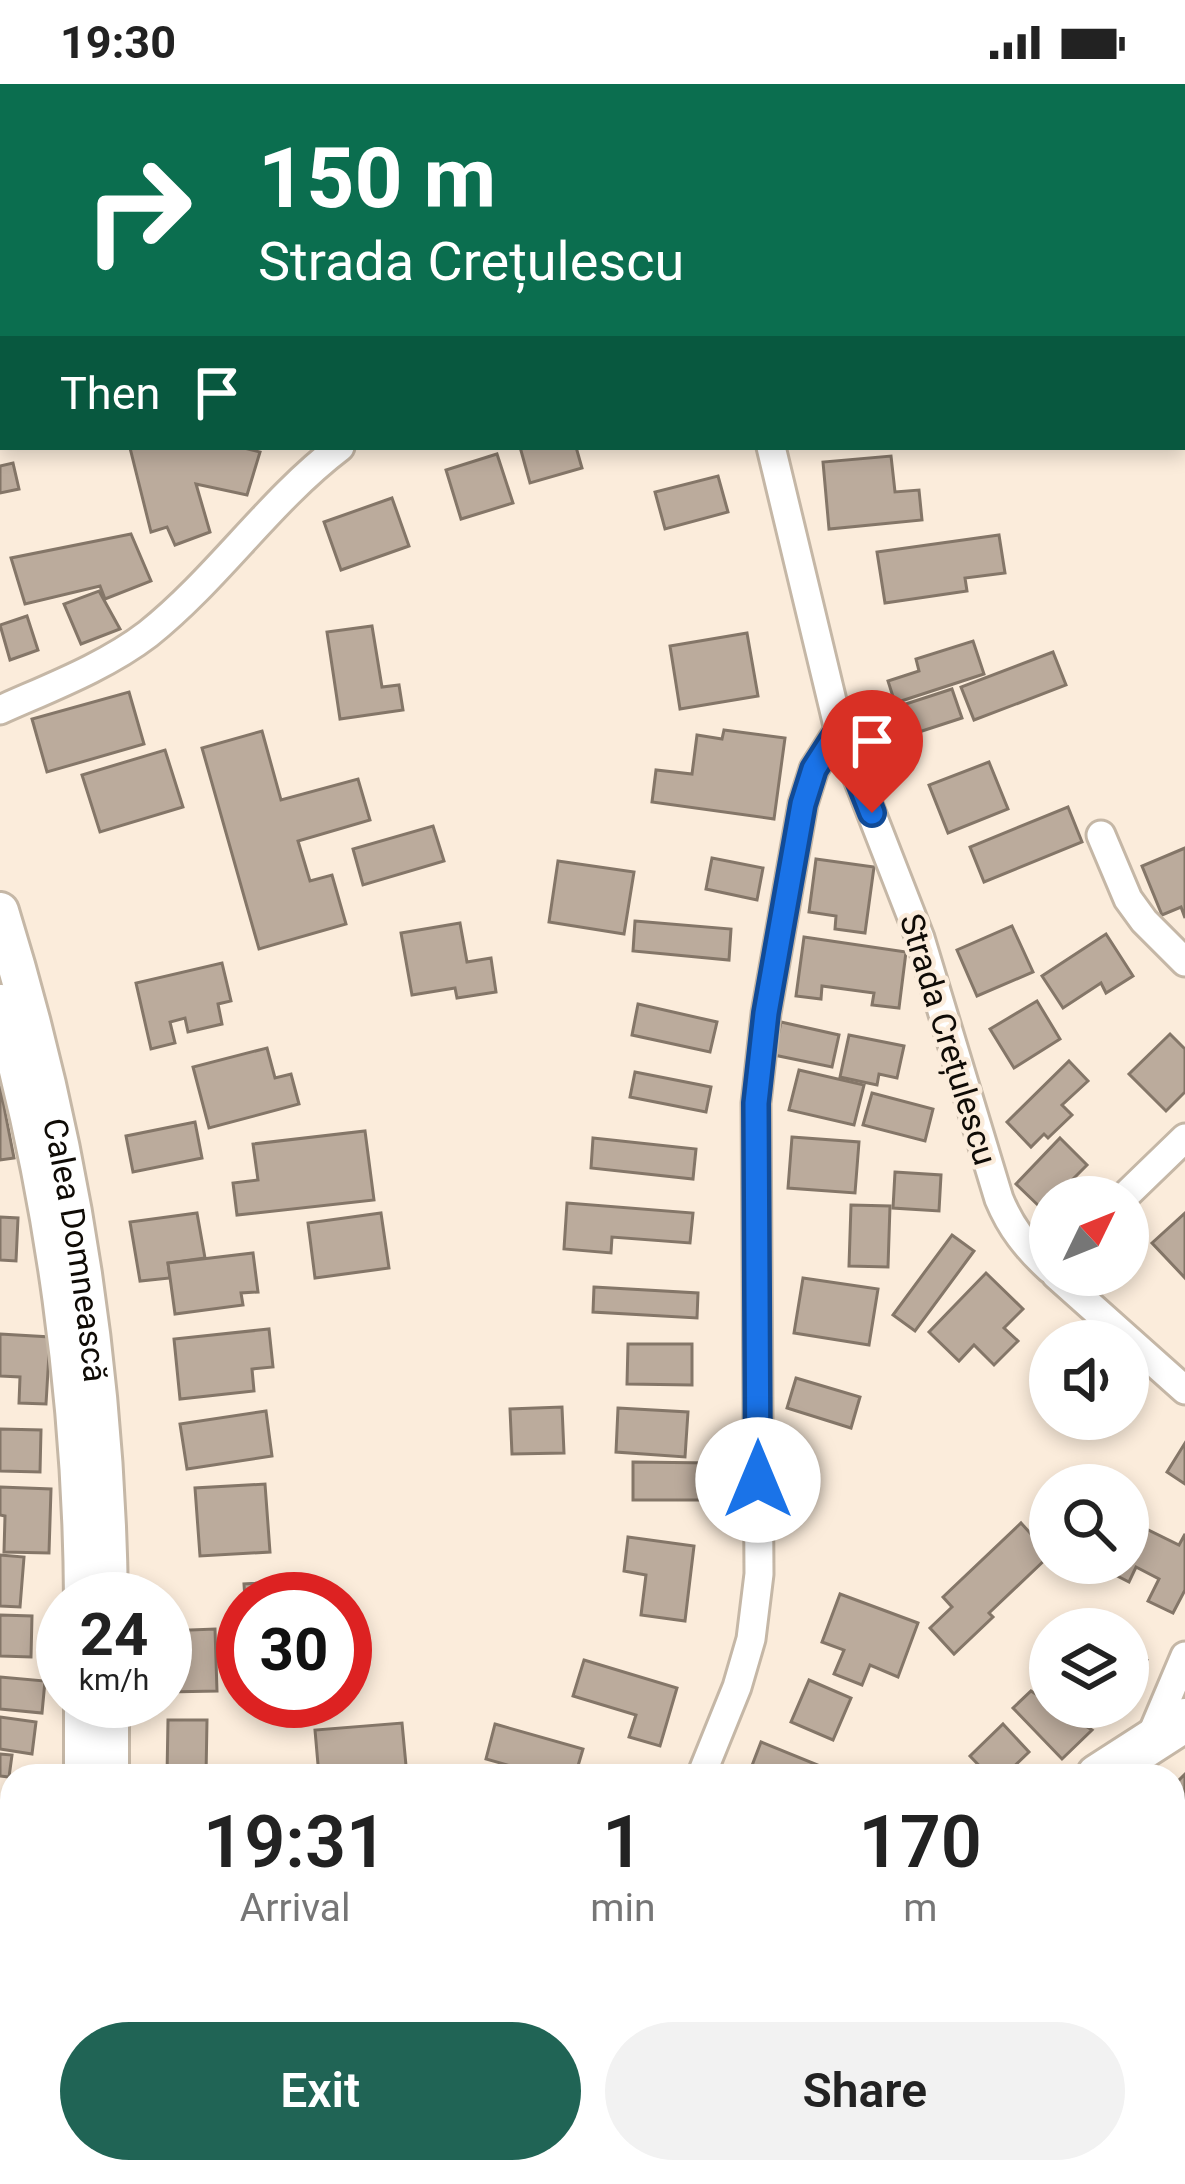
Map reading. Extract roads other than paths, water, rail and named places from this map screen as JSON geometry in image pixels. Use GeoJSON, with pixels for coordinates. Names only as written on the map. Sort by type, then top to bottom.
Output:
{"type":"FeatureCollection","features":[{"type":"Feature","properties":{"kind":"main road","name":"Calea Domnească"},"geometry":{"type":"LineString","coordinates":[[0,911],[45,1075],[73,1203],[95,1374],[109,1572]]}},
{"type":"Feature","properties":{"kind":"main road"},"geometry":{"type":"LineString","coordinates":[[0,1004],[48,1216],[70,1378],[83,1572]]}},
{"type":"Feature","properties":{"kind":"main road"},"geometry":{"type":"LineString","coordinates":[[1117,1764],[1185,1720]]}},
{"type":"Feature","properties":{"kind":"main road"},"geometry":{"type":"LineString","coordinates":[[83,1728],[83,1764]]}},
{"type":"Feature","properties":{"kind":"main road"},"geometry":{"type":"LineString","coordinates":[[110,1728],[110,1764]]}},
{"type":"Feature","properties":{"kind":"street"},"geometry":{"type":"LineString","coordinates":[[0,710],[104,661],[149,633],[310,470],[336,450]]}},
{"type":"Feature","properties":{"kind":"street","name":"Strada Crețulescu"},"geometry":{"type":"LineString","coordinates":[[772,450],[839,730],[920,938],[999,1199],[1029,1250]]}},
{"type":"Feature","properties":{"kind":"street"},"geometry":{"type":"LineString","coordinates":[[706,1764],[751,1640],[759,1574],[756,1103],[766,1013],[803,804],[814,769],[839,730]]}},
{"type":"Feature","properties":{"kind":"street"},"geometry":{"type":"LineString","coordinates":[[1101,835],[1129,899],[1185,962]]}},
{"type":"Feature","properties":{"kind":"street"},"geometry":{"type":"LineString","coordinates":[[1146,1176],[1185,1138]]}},
{"type":"Feature","properties":{"kind":"street","name":"Strada Crețulescu"},"geometry":{"type":"LineString","coordinates":[[1080,1296],[1185,1390]]}},
{"type":"Feature","properties":{"kind":"street"},"geometry":{"type":"LineString","coordinates":[[1148,1744],[1185,1656]]}}]}
